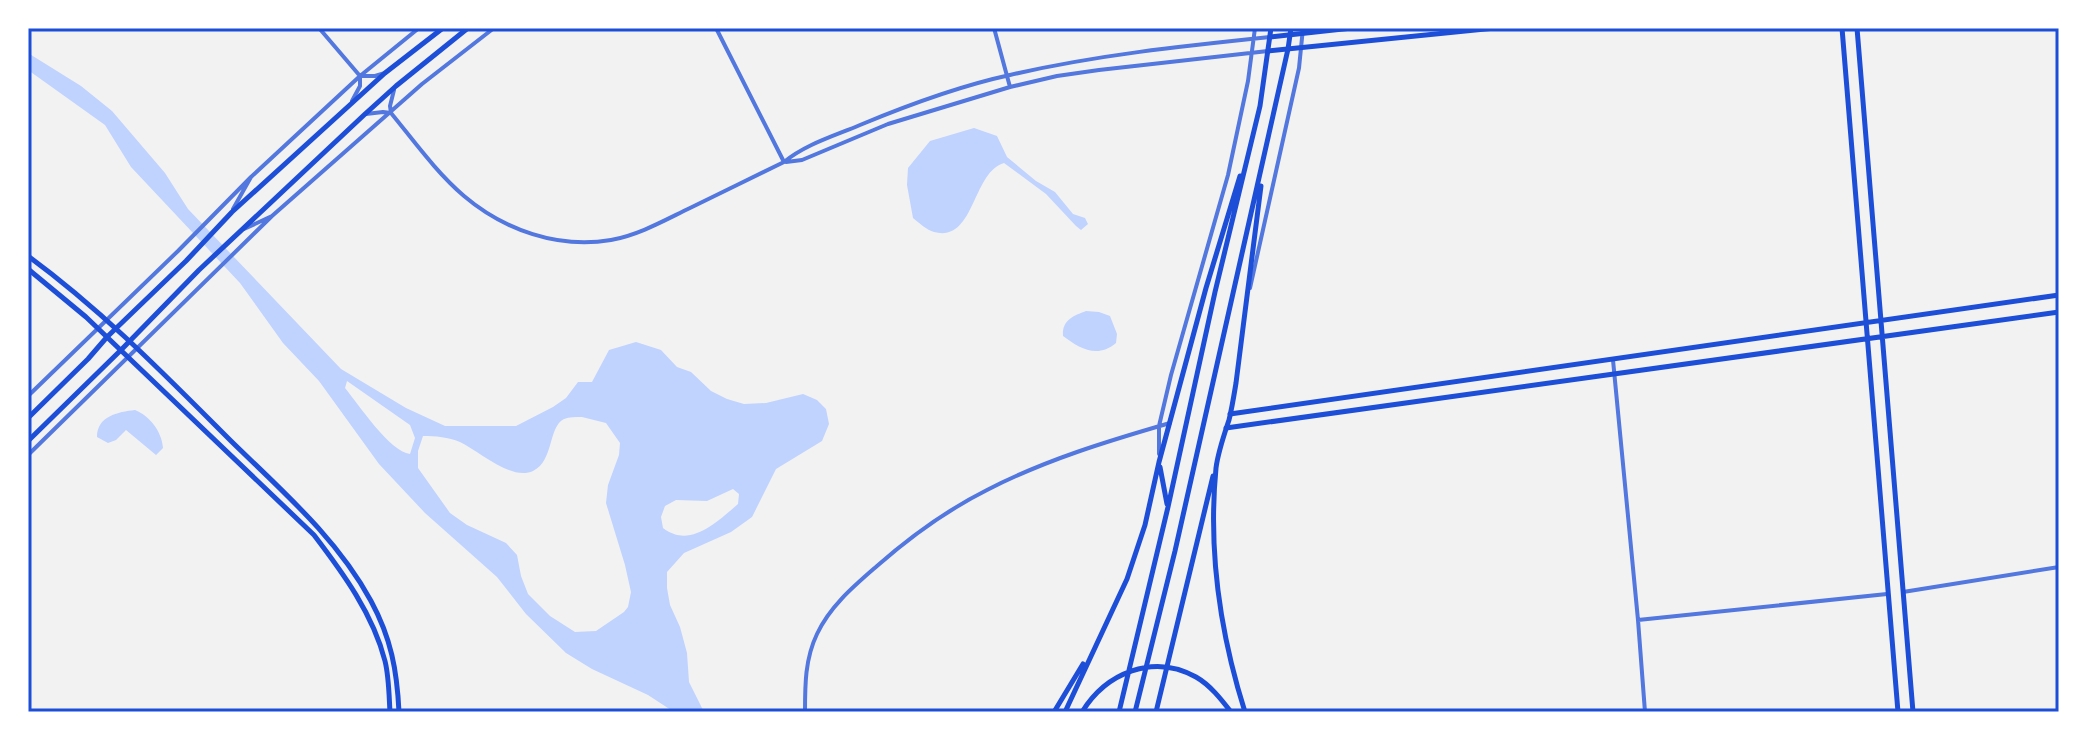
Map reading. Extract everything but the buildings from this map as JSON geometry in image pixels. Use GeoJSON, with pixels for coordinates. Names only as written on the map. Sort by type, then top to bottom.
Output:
{"type":"FeatureCollection","features":[{"type":"Feature","properties":{"kind":"main road"},"geometry":{"type":"LineString","coordinates":[[28,418],[232,212],[351,102],[443,28]]}},
{"type":"Feature","properties":{"kind":"main road"},"geometry":{"type":"LineString","coordinates":[[28,441],[199,270],[364,115],[468,28]]}},
{"type":"Feature","properties":{"kind":"main road"},"geometry":{"type":"LineString","coordinates":[[1119,712],[1260,106],[1271,28]]}},
{"type":"Feature","properties":{"kind":"main road"},"geometry":{"type":"LineString","coordinates":[[1270,37],[1291,32],[1352,28]]}},
{"type":"Feature","properties":{"kind":"main road"},"geometry":{"type":"LineString","coordinates":[[1268,51],[1495,28]]}},
{"type":"Feature","properties":{"kind":"main road"},"geometry":{"type":"LineString","coordinates":[[1842,28],[1898,712]]}},
{"type":"Feature","properties":{"kind":"main road"},"geometry":{"type":"LineString","coordinates":[[1857,28],[1913,712]]}},
{"type":"Feature","properties":{"kind":"main road"},"geometry":{"type":"LineString","coordinates":[[1135,712],[1175,551],[1291,32]]}},
{"type":"Feature","properties":{"kind":"main road"},"geometry":{"type":"LineString","coordinates":[[1065,712],[1127,579],[1145,525],[1210,274],[1250,149]]}},
{"type":"Feature","properties":{"kind":"main road"},"geometry":{"type":"LineString","coordinates":[[1156,712],[1230,414],[1265,153]]}},
{"type":"Feature","properties":{"kind":"main road"},"geometry":{"type":"LineString","coordinates":[[28,256],[117,328],[323,531],[371,600],[386,631],[395,661],[399,712]]}},
{"type":"Feature","properties":{"kind":"main road"},"geometry":{"type":"LineString","coordinates":[[28,269],[98,328],[314,535],[342,572],[376,634],[386,663],[390,712]]}},
{"type":"Feature","properties":{"kind":"main road"},"geometry":{"type":"LineString","coordinates":[[1230,414],[2059,295]]}},
{"type":"Feature","properties":{"kind":"main road"},"geometry":{"type":"LineString","coordinates":[[1226,428],[2059,312]]}},
{"type":"Feature","properties":{"kind":"main road"},"geometry":{"type":"LineString","coordinates":[[1159,462],[1168,507]]}},
{"type":"Feature","properties":{"kind":"main road"},"geometry":{"type":"LineString","coordinates":[[1217,464],[1214,536],[1219,602],[1245,712]]}},
{"type":"Feature","properties":{"kind":"main road"},"geometry":{"type":"LineString","coordinates":[[1054,712],[1096,643]]}},
{"type":"Feature","properties":{"kind":"main road"},"geometry":{"type":"LineString","coordinates":[[1082,712],[1104,685],[1120,674],[1160,667],[1177,669],[1194,676],[1217,694],[1231,712]]}},
{"type":"Feature","properties":{"kind":"street"},"geometry":{"type":"LineString","coordinates":[[319,28],[360,76],[360,86],[351,102]]}},
{"type":"Feature","properties":{"kind":"street"},"geometry":{"type":"LineString","coordinates":[[28,396],[251,177],[360,76],[419,28]]}},
{"type":"Feature","properties":{"kind":"street"},"geometry":{"type":"LineString","coordinates":[[28,455],[272,216],[422,84],[494,28]]}},
{"type":"Feature","properties":{"kind":"street"},"geometry":{"type":"LineString","coordinates":[[716,28],[784,162]]}},
{"type":"Feature","properties":{"kind":"street"},"geometry":{"type":"LineString","coordinates":[[994,28],[1010,87]]}},
{"type":"Feature","properties":{"kind":"street"},"geometry":{"type":"LineString","coordinates":[[1159,462],[1159,426],[1228,175],[1248,81],[1255,28]]}},
{"type":"Feature","properties":{"kind":"street"},"geometry":{"type":"LineString","coordinates":[[1245,314],[1299,68],[1303,31]]}},
{"type":"Feature","properties":{"kind":"street"},"geometry":{"type":"LineString","coordinates":[[396,86],[391,97],[391,113],[441,173],[490,216],[538,236],[559,240],[611,240],[647,229],[784,162],[798,151],[884,115],[955,90],[1007,75],[1141,51],[1270,37]]}},
{"type":"Feature","properties":{"kind":"street"},"geometry":{"type":"LineString","coordinates":[[784,162],[802,160],[888,124],[1057,76],[1268,51]]}},
{"type":"Feature","properties":{"kind":"street"},"geometry":{"type":"LineString","coordinates":[[360,76],[385,73]]}},
{"type":"Feature","properties":{"kind":"street"},"geometry":{"type":"LineString","coordinates":[[364,115],[391,113]]}},
{"type":"Feature","properties":{"kind":"street"},"geometry":{"type":"LineString","coordinates":[[232,212],[251,177]]}},
{"type":"Feature","properties":{"kind":"street"},"geometry":{"type":"LineString","coordinates":[[242,230],[272,216]]}},
{"type":"Feature","properties":{"kind":"street"},"geometry":{"type":"LineString","coordinates":[[1613,360],[1645,712]]}},
{"type":"Feature","properties":{"kind":"street"},"geometry":{"type":"LineString","coordinates":[[805,712],[807,662],[828,615],[847,593],[918,532],[986,490],[1070,454],[1170,423]]}},
{"type":"Feature","properties":{"kind":"street"},"geometry":{"type":"LineString","coordinates":[[1903,592],[2059,567]]}},
{"type":"Feature","properties":{"kind":"street"},"geometry":{"type":"LineString","coordinates":[[1638,620],[1887,594]]}},
{"type":"Feature","properties":{"kind":"water"},"geometry":{"type":"Polygon","coordinates":[[[28,53],[81,86],[112,111],[165,173],[188,209],[341,369],[406,408],[445,426],[516,426],[566,398],[578,382],[592,382],[609,350],[636,342],[661,350],[677,367],[691,372],[711,391],[727,399],[744,404],[766,403],[803,394],[817,400],[826,409],[829,424],[822,441],[776,469],[752,517],[731,532],[684,553],[667,572],[670,605],[687,653],[689,682],[704,712],[674,712],[648,695],[566,653],[526,614],[497,577],[425,513],[379,464],[319,381],[283,343],[240,283],[131,167],[105,125],[28,70],[28,53]],[[347,381],[345,388],[375,427],[393,445],[410,454],[415,438],[410,425],[347,381]],[[580,417],[566,418],[559,423],[540,466],[524,473],[505,469],[460,442],[446,438],[423,436],[418,451],[418,468],[450,513],[467,525],[506,543],[517,555],[528,594],[550,616],[575,632],[596,631],[624,612],[631,592],[606,503],[620,443],[606,423],[580,417]],[[733,489],[707,501],[676,500],[665,506],[661,517],[663,528],[683,536],[703,531],[738,504],[739,494],[733,489]]]}},
{"type":"Feature","properties":{"kind":"water"},"geometry":{"type":"Polygon","coordinates":[[[974,128],[997,136],[1007,157],[1055,192],[1073,214],[1085,218],[1088,224],[1081,230],[1046,194],[1004,163],[993,169],[985,179],[958,227],[947,233],[934,232],[913,218],[907,185],[908,168],[930,141],[974,128]]]}},
{"type":"Feature","properties":{"kind":"water"},"geometry":{"type":"Polygon","coordinates":[[[1086,311],[1110,316],[1117,334],[1116,343],[1095,351],[1082,348],[1063,336],[1066,322],[1086,311]]]}},
{"type":"Feature","properties":{"kind":"water"},"geometry":{"type":"Polygon","coordinates":[[[135,410],[150,420],[158,431],[163,448],[156,455],[126,430],[108,443],[97,437],[105,420],[135,410]]]}}]}
